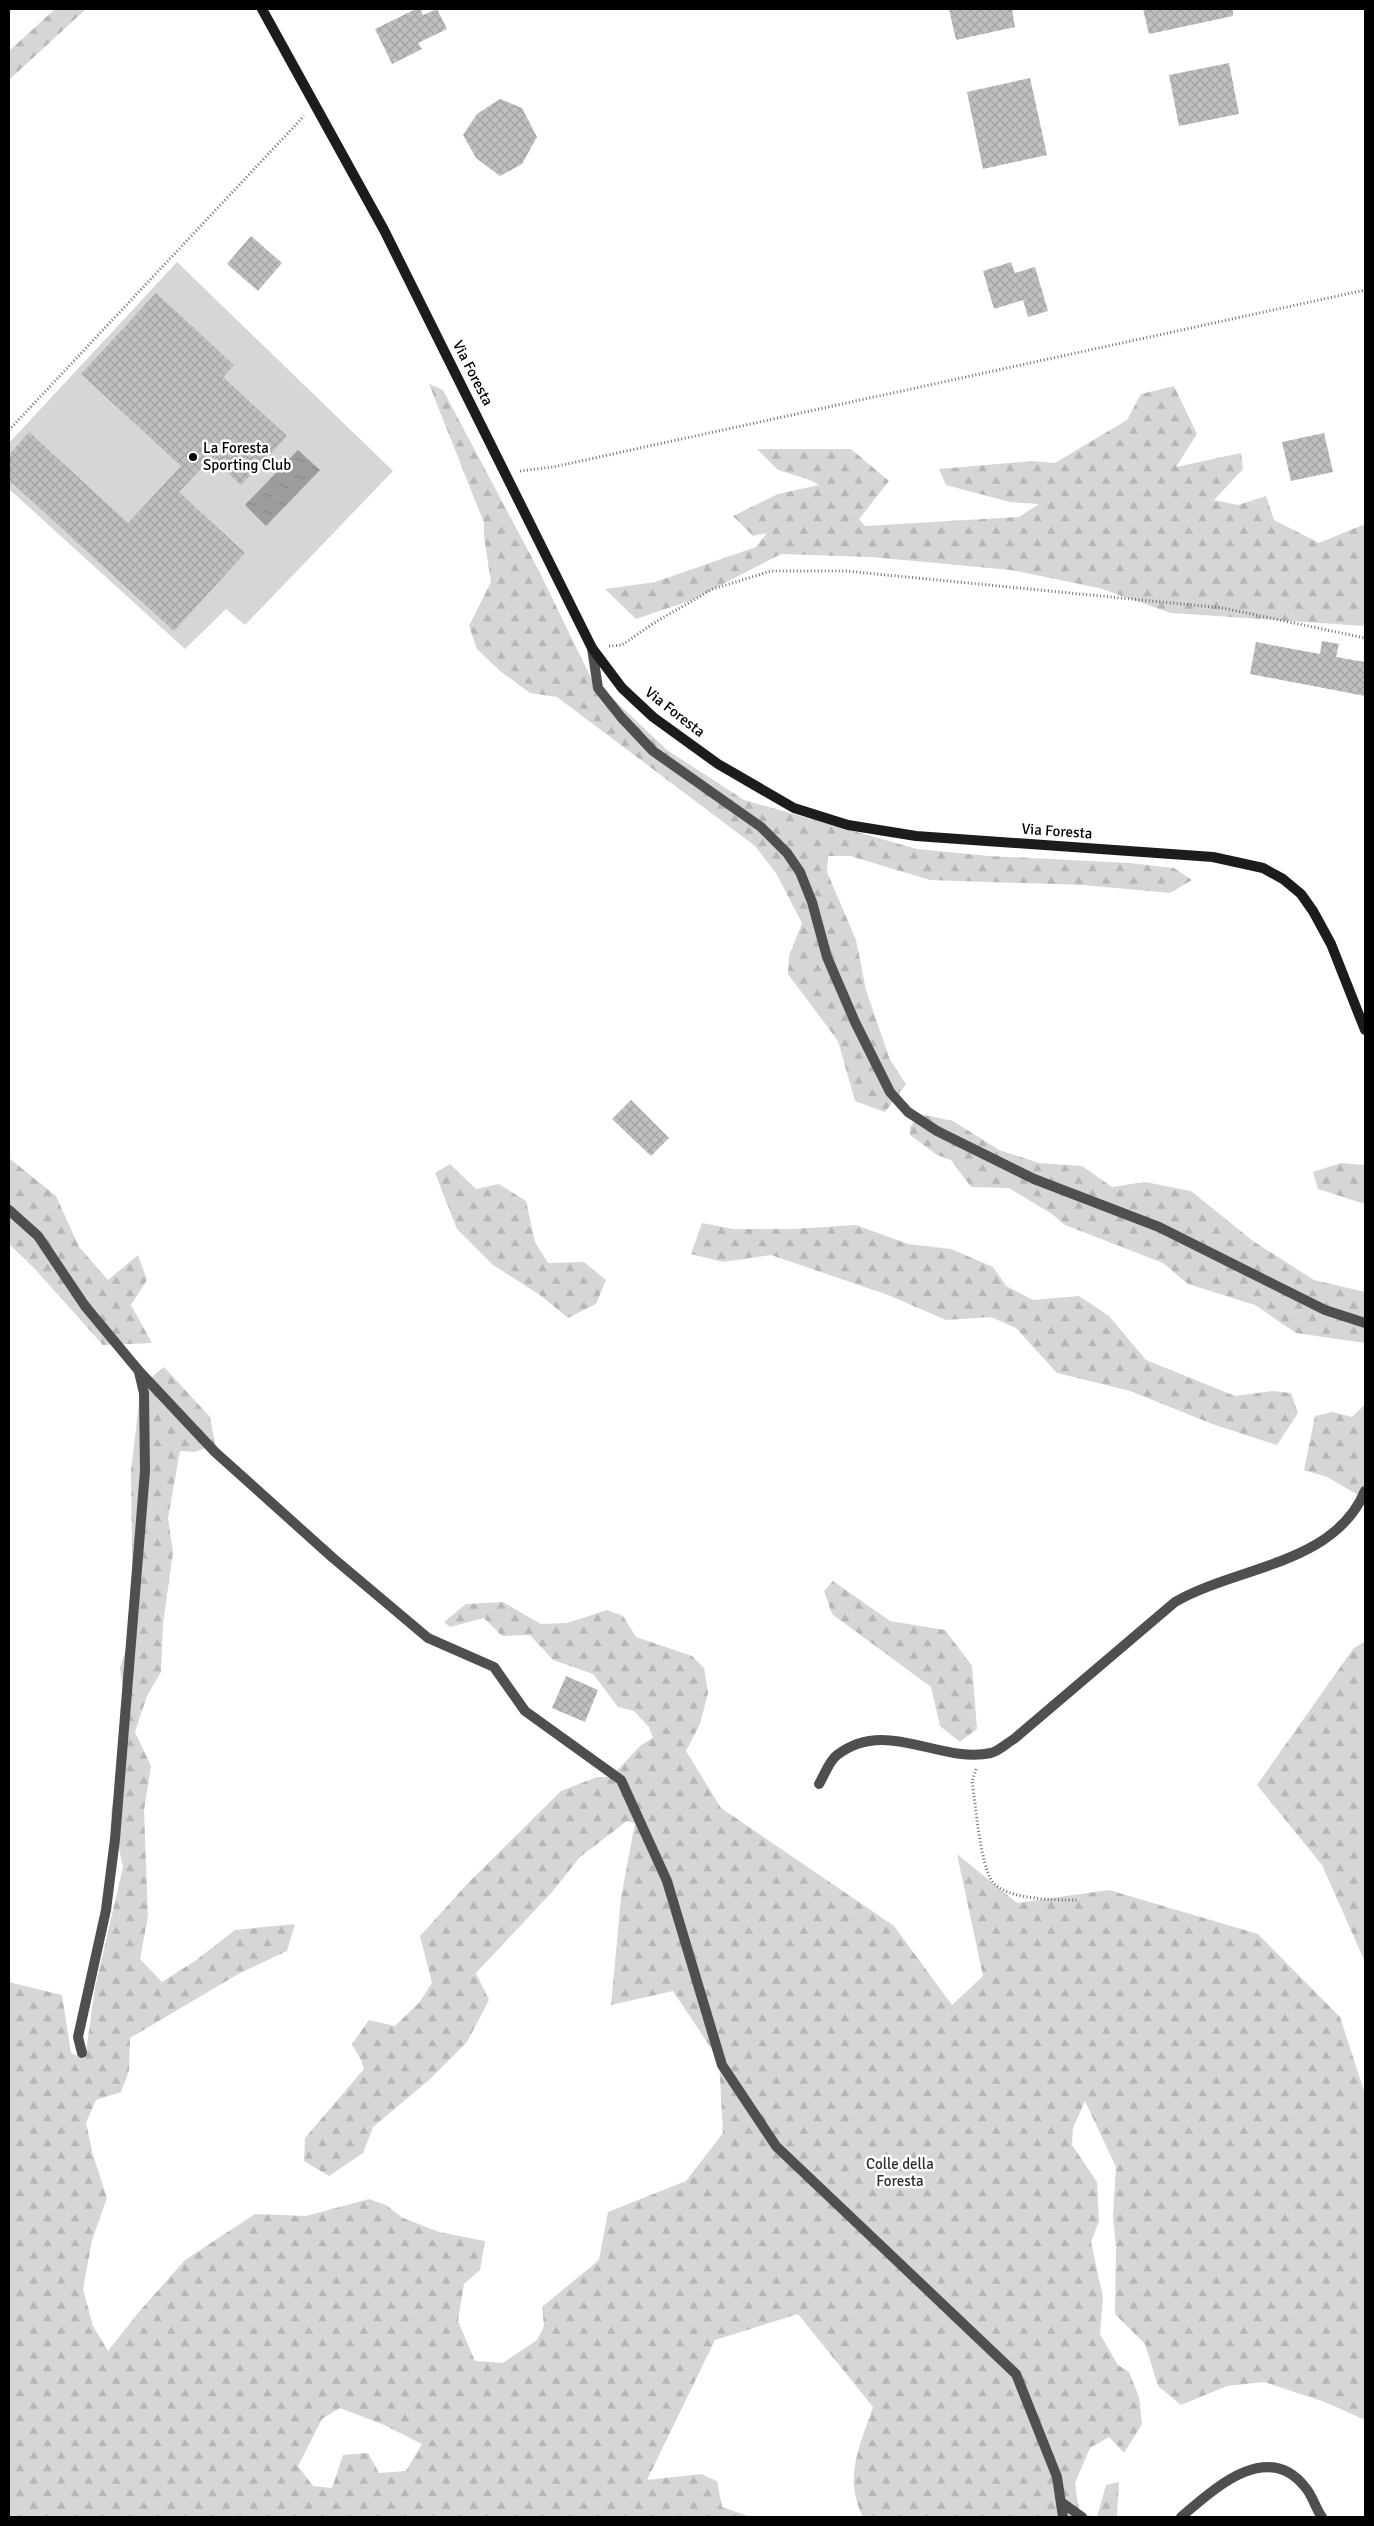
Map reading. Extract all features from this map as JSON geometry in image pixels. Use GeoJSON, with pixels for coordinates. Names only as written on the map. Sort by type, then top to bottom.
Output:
{"type":"FeatureCollection","features":[{"type":"Feature","properties":{"kind":"main road","name":"Via Foresta"},"geometry":{"type":"LineString","coordinates":[[262,9],[384,230],[507,473],[592,648],[622,688],[653,717],[718,764],[794,808],[848,825],[916,836],[1213,857],[1263,868],[1283,879],[1295,889],[1313,911],[1331,944],[1365,1030]]}},
{"type":"Feature","properties":{"kind":"street"},"geometry":{"type":"LineString","coordinates":[[592,648],[598,688],[621,717],[653,751],[761,827],[787,853],[800,872],[812,902],[827,957],[855,1022],[890,1092],[908,1112],[937,1131],[1034,1179],[1159,1227],[1325,1310],[1365,1323]]}},
{"type":"Feature","properties":{"kind":"street"},"geometry":{"type":"LineString","coordinates":[[9,1210],[38,1236],[85,1306],[139,1372],[215,1452],[333,1558],[428,1638],[494,1667],[525,1711],[621,1780],[667,1881],[722,2065],[776,2146],[1016,2374],[1057,2477],[1063,2517]]}},
{"type":"Feature","properties":{"kind":"street"},"geometry":{"type":"LineString","coordinates":[[82,2053],[78,2037],[106,1910],[115,1839],[128,1687],[145,1471],[144,1393],[139,1372]]}},
{"type":"Feature","properties":{"kind":"street"},"geometry":{"type":"LineString","coordinates":[[819,1784],[836,1755],[859,1744],[879,1738],[972,1755],[993,1752],[1014,1739],[1176,1602],[1194,1591],[1276,1563],[1320,1542],[1342,1526],[1358,1508],[1365,1491]]}},
{"type":"Feature","properties":{"kind":"street"},"geometry":{"type":"LineString","coordinates":[[1180,2517],[1239,2475],[1257,2466],[1270,2466],[1290,2472],[1305,2486],[1322,2517]]}},
{"type":"Feature","properties":{"kind":"street"},"geometry":{"type":"LineString","coordinates":[[1060,2502],[1082,2517]]}},
{"type":"Feature","properties":{"kind":"path"},"geometry":{"type":"LineString","coordinates":[[9,430],[315,105]]}},
{"type":"Feature","properties":{"kind":"path"},"geometry":{"type":"LineString","coordinates":[[507,473],[553,467],[1365,290]]}},
{"type":"Feature","properties":{"kind":"path"},"geometry":{"type":"LineString","coordinates":[[592,648],[622,645],[713,589],[771,571],[846,571],[1222,608],[1365,638]]}},
{"type":"Feature","properties":{"kind":"path"},"geometry":{"type":"LineString","coordinates":[[980,1754],[972,1782],[986,1868],[993,1882],[1009,1892],[1031,1899],[1077,1900]]}},
{"type":"Feature","properties":{"kind":"green space"},"geometry":{"type":"Polygon","coordinates":[[[55,9],[86,9],[9,80],[9,51],[55,9]]]}},
{"type":"Feature","properties":{"kind":"green space","name":"La Foresta Sporting Club"},"geometry":{"type":"Polygon","coordinates":[[[177,262],[393,471],[245,625],[226,609],[185,649],[9,489],[9,443],[177,262]]]}},
{"type":"Feature","properties":{"kind":"green space"},"geometry":{"type":"Polygon","coordinates":[[[429,384],[443,390],[540,573],[591,678],[667,750],[744,800],[917,849],[989,856],[1129,863],[1174,868],[1192,880],[1170,893],[1083,885],[930,880],[850,856],[828,856],[827,872],[856,940],[866,990],[890,1060],[906,1084],[885,1112],[855,1101],[838,1041],[788,974],[789,956],[802,923],[776,873],[755,846],[557,697],[530,693],[500,671],[477,649],[469,626],[491,582],[484,537],[484,523],[429,384]]]}},
{"type":"Feature","properties":{"kind":"green space"},"geometry":{"type":"Polygon","coordinates":[[[1174,386],[1197,434],[1176,467],[1241,453],[1243,469],[1214,500],[1238,505],[1266,496],[1274,520],[1319,543],[1365,524],[1365,626],[1171,613],[1099,588],[1011,570],[871,557],[781,554],[692,600],[636,619],[605,589],[655,582],[756,547],[767,533],[753,536],[733,516],[778,494],[819,485],[810,480],[778,470],[757,449],[851,449],[889,481],[859,519],[865,526],[1019,517],[1039,504],[1010,502],[946,485],[939,469],[1032,461],[1055,463],[1127,420],[1141,394],[1174,386]]]}},
{"type":"Feature","properties":{"kind":"green space"},"geometry":{"type":"Polygon","coordinates":[[[920,1114],[953,1121],[999,1150],[1039,1163],[1082,1166],[1112,1187],[1145,1182],[1191,1191],[1253,1241],[1314,1280],[1365,1292],[1365,1343],[1296,1333],[1255,1305],[1188,1284],[1163,1263],[1065,1225],[1052,1214],[1009,1188],[971,1187],[951,1160],[937,1155],[910,1135],[910,1127],[920,1114]]]}},
{"type":"Feature","properties":{"kind":"green space"},"geometry":{"type":"Polygon","coordinates":[[[9,1158],[56,1196],[79,1247],[108,1280],[138,1255],[147,1280],[131,1305],[152,1343],[103,1345],[34,1268],[9,1244],[9,1158]]]}},
{"type":"Feature","properties":{"kind":"green space"},"geometry":{"type":"Polygon","coordinates":[[[1341,1163],[1365,1165],[1365,1204],[1318,1189],[1313,1172],[1341,1163]]]}},
{"type":"Feature","properties":{"kind":"green space"},"geometry":{"type":"Polygon","coordinates":[[[450,1164],[476,1189],[499,1184],[526,1201],[535,1242],[548,1263],[584,1262],[606,1280],[596,1304],[568,1318],[540,1295],[493,1265],[457,1229],[435,1173],[450,1164]]]}},
{"type":"Feature","properties":{"kind":"green space"},"geometry":{"type":"Polygon","coordinates":[[[702,1223],[733,1229],[793,1229],[856,1225],[908,1244],[951,1249],[993,1267],[1006,1286],[1033,1300],[1079,1296],[1109,1316],[1146,1360],[1235,1396],[1272,1391],[1291,1393],[1298,1413],[1277,1445],[1215,1425],[1130,1391],[1057,1373],[1016,1328],[991,1317],[946,1320],[888,1295],[771,1255],[723,1262],[691,1254],[702,1223]]]}},
{"type":"Feature","properties":{"kind":"green space","name":"Colle della Foresta"},"geometry":{"type":"Polygon","coordinates":[[[164,1367],[210,1417],[215,1444],[195,1452],[180,1451],[168,1518],[173,1552],[163,1624],[161,1672],[147,1696],[135,1732],[151,1766],[144,1811],[148,1916],[140,1959],[162,1982],[195,1961],[235,1930],[295,1924],[287,1951],[240,1973],[130,2038],[129,2071],[121,2092],[96,2100],[86,2123],[93,2155],[107,2198],[92,2240],[83,2289],[93,2326],[108,2351],[138,2313],[185,2260],[255,2214],[306,2216],[369,2199],[386,2205],[403,2218],[439,2232],[485,2241],[480,2270],[464,2284],[458,2321],[475,2361],[503,2363],[537,2340],[544,2326],[542,2307],[599,2260],[608,2212],[686,2181],[723,2133],[719,2060],[673,1991],[611,2005],[621,1898],[635,1823],[627,1821],[580,1857],[552,1892],[476,1973],[489,2000],[467,2042],[429,2080],[373,2127],[363,2153],[329,2176],[304,2161],[305,2138],[364,2069],[352,2044],[369,2020],[395,2026],[419,2003],[432,1983],[420,1936],[469,1882],[561,1791],[597,1777],[611,1777],[641,1745],[653,1738],[649,1727],[634,1711],[618,1707],[593,1674],[553,1660],[530,1635],[502,1636],[484,1618],[450,1627],[444,1622],[466,1604],[503,1602],[541,1624],[567,1623],[607,1610],[623,1616],[636,1637],[692,1656],[704,1668],[708,1693],[700,1724],[686,1751],[721,1808],[894,1926],[952,2005],[983,1976],[957,1854],[1017,1903],[1109,1890],[1258,1934],[1340,2017],[1365,2094],[1365,2420],[1325,2402],[1264,2382],[1227,2386],[1181,2405],[1158,2386],[1145,2344],[1115,2314],[1116,2248],[1113,2216],[1116,2167],[1085,2101],[1073,2128],[1072,2145],[1097,2182],[1099,2221],[1091,2242],[1103,2297],[1100,2334],[1118,2365],[1129,2372],[1139,2397],[1142,2424],[1124,2453],[1109,2437],[1090,2448],[1075,2483],[1079,2511],[1093,2517],[863,2517],[854,2488],[854,2475],[859,2448],[873,2407],[798,2314],[715,2340],[647,2480],[701,2474],[717,2481],[722,2507],[751,2517],[9,2517],[9,1982],[62,1995],[71,2053],[85,2059],[95,1988],[123,1867],[111,1813],[122,1754],[124,1697],[120,1668],[133,1628],[131,1470],[141,1386],[164,1367]],[[340,2408],[322,2419],[298,2466],[313,2486],[332,2488],[343,2455],[368,2453],[379,2473],[406,2471],[422,2444],[382,2424],[340,2408]]]}},
{"type":"Feature","properties":{"kind":"green space"},"geometry":{"type":"Polygon","coordinates":[[[1365,1404],[1365,1499],[1327,1477],[1304,1470],[1315,1416],[1333,1412],[1352,1417],[1365,1404]]]}},
{"type":"Feature","properties":{"kind":"green space"},"geometry":{"type":"Polygon","coordinates":[[[833,1581],[890,1621],[945,1630],[972,1666],[977,1729],[960,1742],[940,1726],[931,1687],[832,1614],[824,1591],[833,1581]]]}},
{"type":"Feature","properties":{"kind":"green space"},"geometry":{"type":"Polygon","coordinates":[[[1365,1641],[1365,1962],[1322,1865],[1257,1785],[1353,1649],[1365,1641]]]}},
{"type":"Feature","properties":{"kind":"green space"},"geometry":{"type":"Polygon","coordinates":[[[1119,2482],[1117,2517],[1097,2517],[1106,2485],[1119,2482]]]}},
{"type":"Feature","properties":{"kind":"water"},"geometry":{"type":"Polygon","coordinates":[[[298,450],[320,470],[266,526],[245,505],[298,450]]]}},
{"type":"Feature","properties":{"kind":"building"},"geometry":{"type":"Polygon","coordinates":[[[416,9],[420,9],[423,15],[437,9],[447,29],[418,43],[422,49],[392,64],[375,29],[416,9]]]}},
{"type":"Feature","properties":{"kind":"building"},"geometry":{"type":"Polygon","coordinates":[[[949,9],[1012,9],[1015,27],[956,40],[949,9]]]}},
{"type":"Feature","properties":{"kind":"building"},"geometry":{"type":"Polygon","coordinates":[[[1143,9],[1233,9],[1233,16],[1149,34],[1143,9]]]}},
{"type":"Feature","properties":{"kind":"building"},"geometry":{"type":"Polygon","coordinates":[[[1229,63],[1239,114],[1179,126],[1169,75],[1229,63]]]}},
{"type":"Feature","properties":{"kind":"building"},"geometry":{"type":"Polygon","coordinates":[[[1030,78],[1047,155],[983,169],[967,92],[1030,78]]]}},
{"type":"Feature","properties":{"kind":"building"},"geometry":{"type":"Polygon","coordinates":[[[500,99],[522,108],[537,137],[522,164],[500,176],[476,158],[463,135],[477,114],[500,99]]]}},
{"type":"Feature","properties":{"kind":"building"},"geometry":{"type":"Polygon","coordinates":[[[251,236],[282,263],[258,291],[227,264],[251,236]]]}},
{"type":"Feature","properties":{"kind":"building"},"geometry":{"type":"Polygon","coordinates":[[[1011,262],[1015,273],[1035,267],[1048,311],[1028,317],[1023,300],[994,309],[983,271],[1011,262]]]}},
{"type":"Feature","properties":{"kind":"building"},"geometry":{"type":"Polygon","coordinates":[[[156,293],[234,365],[223,377],[287,436],[241,485],[211,458],[179,492],[245,553],[174,631],[9,480],[9,455],[29,432],[128,523],[181,466],[81,374],[156,293]]]}},
{"type":"Feature","properties":{"kind":"building"},"geometry":{"type":"Polygon","coordinates":[[[1324,433],[1333,472],[1291,481],[1282,442],[1324,433]]]}},
{"type":"Feature","properties":{"kind":"building"},"geometry":{"type":"Polygon","coordinates":[[[1322,641],[1339,644],[1336,657],[1365,662],[1365,696],[1250,674],[1256,642],[1320,654],[1322,641]]]}},
{"type":"Feature","properties":{"kind":"building"},"geometry":{"type":"Polygon","coordinates":[[[631,1100],[669,1138],[651,1156],[612,1119],[631,1100]]]}},
{"type":"Feature","properties":{"kind":"building"},"geometry":{"type":"Polygon","coordinates":[[[566,1676],[598,1690],[585,1722],[552,1708],[566,1676]]]}},
{"type":"Feature","properties":{"kind":"place","name":"La Foresta Sporting Club"},"geometry":{"type":"Point","coordinates":[193,457]}}]}
